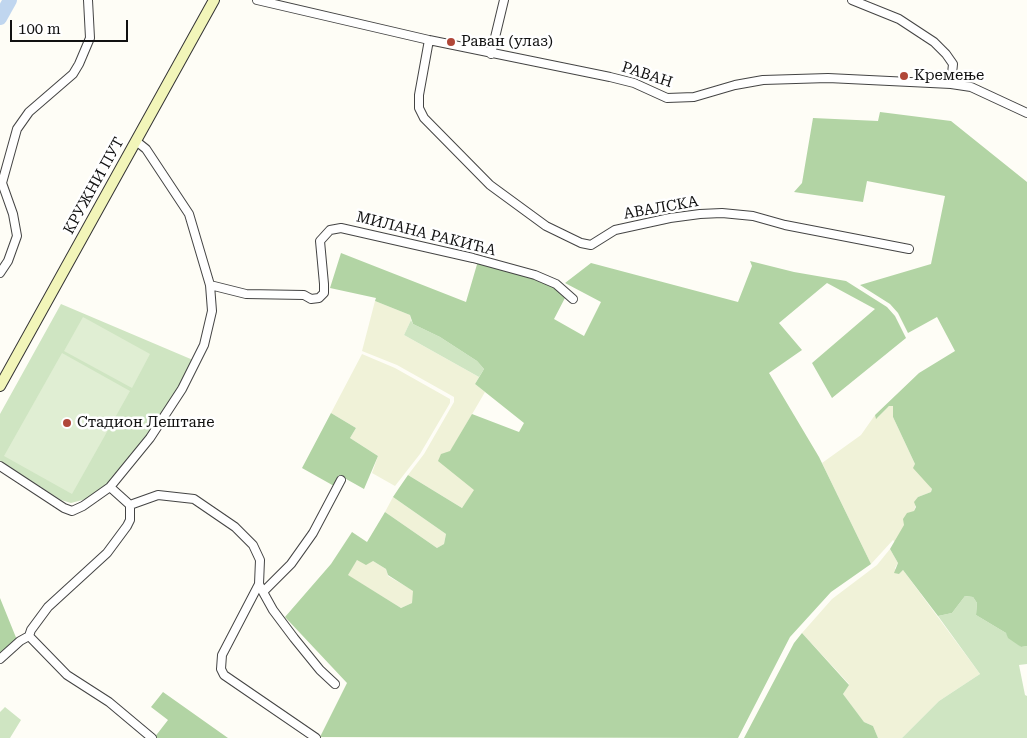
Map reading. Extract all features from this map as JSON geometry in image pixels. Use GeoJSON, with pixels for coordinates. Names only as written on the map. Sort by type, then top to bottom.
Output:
{"type":"FeatureCollection","features":[{"type":"Feature","properties":{"kind":"main road","name":"КРУЖНИ ПУТ"},"geometry":{"type":"LineString","coordinates":[[0,386],[214,0]]}},
{"type":"Feature","properties":{"kind":"street"},"geometry":{"type":"LineString","coordinates":[[0,273],[17,236],[14,214],[2,184],[17,129],[29,112],[73,74],[79,64],[90,38],[88,0]]}},
{"type":"Feature","properties":{"kind":"street","name":"РАВАН"},"geometry":{"type":"LineString","coordinates":[[257,0],[491,54],[634,83],[667,98],[694,97],[735,85],[796,77],[951,84],[971,88],[1027,113]]}},
{"type":"Feature","properties":{"kind":"street"},"geometry":{"type":"LineString","coordinates":[[491,54],[504,0]]}},
{"type":"Feature","properties":{"kind":"street"},"geometry":{"type":"LineString","coordinates":[[852,0],[899,19],[934,42],[953,64],[951,84]]}},
{"type":"Feature","properties":{"kind":"street","name":"АВАЛСКА"},"geometry":{"type":"LineString","coordinates":[[429,40],[419,95],[419,108],[424,118],[490,185],[546,226],[581,243],[591,245],[615,230],[670,218],[722,213],[753,216],[785,225],[909,249]]}},
{"type":"Feature","properties":{"kind":"street"},"geometry":{"type":"LineString","coordinates":[[0,466],[58,505],[72,510],[83,506],[110,487],[167,413],[197,360],[206,339],[212,311],[210,285],[187,209],[146,150],[136,141]]}},
{"type":"Feature","properties":{"kind":"street","name":"МИЛАНА РАКИЋА"},"geometry":{"type":"LineString","coordinates":[[210,285],[246,294],[304,295],[311,299],[319,298],[324,292],[320,241],[330,230],[341,228],[473,258],[535,276],[556,284],[573,300]]}},
{"type":"Feature","properties":{"kind":"street"},"geometry":{"type":"LineString","coordinates":[[316,738],[224,675],[221,669],[222,655],[261,588],[291,564],[307,541],[341,480]]}},
{"type":"Feature","properties":{"kind":"street"},"geometry":{"type":"LineString","coordinates":[[0,659],[20,641],[29,636],[31,630],[48,608],[106,553],[127,526],[130,520],[130,505],[110,487]]}},
{"type":"Feature","properties":{"kind":"street"},"geometry":{"type":"LineString","coordinates":[[130,505],[158,495],[186,497],[202,504],[235,527],[253,545],[260,560],[261,588],[273,610],[320,670],[335,684]]}},
{"type":"Feature","properties":{"kind":"street"},"geometry":{"type":"LineString","coordinates":[[29,636],[67,675],[103,698],[152,738]]}},
{"type":"Feature","properties":{"kind":"green space"},"geometry":{"type":"Polygon","coordinates":[[[880,112],[951,121],[1027,182],[1027,646],[1021,647],[1008,638],[1006,633],[976,615],[977,603],[973,597],[965,596],[952,613],[938,616],[903,570],[899,574],[894,573],[898,563],[890,549],[904,525],[903,519],[907,513],[914,511],[916,507],[914,502],[918,497],[931,492],[932,489],[913,468],[915,464],[893,417],[893,406],[889,406],[876,419],[875,415],[919,373],[955,351],[937,317],[908,333],[898,313],[890,304],[860,285],[931,264],[945,196],[867,181],[863,202],[794,192],[802,183],[813,118],[878,121],[880,112]]]}},
{"type":"Feature","properties":{"kind":"green space"},"geometry":{"type":"Polygon","coordinates":[[[341,253],[466,302],[478,261],[549,283],[566,296],[554,319],[584,336],[601,302],[565,283],[591,263],[738,302],[752,266],[750,261],[794,272],[846,281],[887,307],[895,316],[906,338],[832,398],[812,363],[875,309],[827,283],[779,323],[802,350],[769,373],[819,457],[871,564],[831,592],[790,637],[738,738],[320,737],[347,683],[285,617],[331,564],[352,532],[367,542],[385,512],[437,548],[444,544],[446,534],[393,497],[408,475],[462,508],[474,490],[438,461],[441,454],[450,451],[472,414],[519,432],[524,423],[475,384],[484,369],[477,361],[440,337],[413,324],[410,315],[375,301],[376,298],[330,288],[341,253]],[[357,560],[348,575],[401,608],[412,603],[413,591],[388,575],[386,569],[373,561],[366,565],[357,560]]]}},
{"type":"Feature","properties":{"kind":"green space"},"geometry":{"type":"Polygon","coordinates":[[[375,301],[410,315],[411,320],[404,335],[479,377],[475,384],[485,392],[450,452],[442,454],[475,490],[462,508],[408,475],[424,454],[454,402],[454,397],[397,365],[362,351],[375,301]]]}},
{"type":"Feature","properties":{"kind":"green space"},"geometry":{"type":"Polygon","coordinates":[[[61,304],[193,360],[164,412],[112,480],[90,498],[71,503],[61,500],[0,461],[0,414],[61,304]]]}},
{"type":"Feature","properties":{"kind":"green space"},"geometry":{"type":"Polygon","coordinates":[[[83,317],[150,354],[132,388],[64,351],[83,317]]]}},
{"type":"Feature","properties":{"kind":"green space"},"geometry":{"type":"Polygon","coordinates":[[[411,320],[413,324],[440,337],[477,361],[484,369],[479,377],[404,335],[411,320]]]}},
{"type":"Feature","properties":{"kind":"green space","name":"Стадион Лештане"},"geometry":{"type":"Polygon","coordinates":[[[62,353],[130,391],[72,494],[4,456],[62,353]]]}},
{"type":"Feature","properties":{"kind":"green space"},"geometry":{"type":"Polygon","coordinates":[[[362,354],[395,368],[450,399],[450,403],[420,454],[395,486],[372,473],[378,456],[350,438],[356,428],[331,413],[362,354]]]}},
{"type":"Feature","properties":{"kind":"green space"},"geometry":{"type":"Polygon","coordinates":[[[889,406],[893,406],[893,417],[915,464],[932,489],[931,492],[918,497],[914,511],[895,542],[893,540],[871,564],[822,463],[861,435],[875,415],[877,418],[889,406]]]}},
{"type":"Feature","properties":{"kind":"green space"},"geometry":{"type":"Polygon","coordinates":[[[331,413],[356,428],[350,438],[378,456],[364,489],[339,475],[334,486],[302,468],[331,413]]]}},
{"type":"Feature","properties":{"kind":"green space"},"geometry":{"type":"Polygon","coordinates":[[[393,497],[446,534],[444,544],[437,548],[385,512],[393,497]]]}},
{"type":"Feature","properties":{"kind":"green space"},"geometry":{"type":"Polygon","coordinates":[[[890,549],[898,563],[895,568],[899,574],[903,570],[980,674],[939,701],[902,738],[878,738],[873,726],[864,722],[843,694],[849,684],[802,633],[832,599],[877,565],[890,549]]]}},
{"type":"Feature","properties":{"kind":"green space"},"geometry":{"type":"Polygon","coordinates":[[[357,560],[373,561],[386,569],[388,576],[414,591],[412,603],[401,608],[347,575],[357,560]]]}},
{"type":"Feature","properties":{"kind":"green space"},"geometry":{"type":"Polygon","coordinates":[[[965,596],[973,597],[977,603],[976,615],[1006,633],[1021,647],[1027,646],[1027,664],[1019,665],[1025,695],[1027,696],[1027,738],[902,738],[939,701],[980,674],[938,616],[952,613],[965,596]]]}},
{"type":"Feature","properties":{"kind":"green space"},"geometry":{"type":"Polygon","coordinates":[[[0,598],[17,640],[0,656],[0,598]]]}},
{"type":"Feature","properties":{"kind":"green space"},"geometry":{"type":"Polygon","coordinates":[[[802,633],[849,685],[843,694],[864,722],[873,726],[878,738],[744,738],[794,643],[802,633]]]}},
{"type":"Feature","properties":{"kind":"green space"},"geometry":{"type":"Polygon","coordinates":[[[163,692],[228,738],[154,738],[168,720],[151,707],[163,692]]]}},
{"type":"Feature","properties":{"kind":"green space"},"geometry":{"type":"Polygon","coordinates":[[[5,707],[21,720],[10,738],[0,738],[0,712],[5,707]]]}},
{"type":"Feature","properties":{"kind":"waterway"},"geometry":{"type":"LineString","coordinates":[[0,18],[10,0]]}},
{"type":"Feature","properties":{"kind":"place","name":"Раван (улаз)"},"geometry":{"type":"Point","coordinates":[451,42]}},
{"type":"Feature","properties":{"kind":"place","name":"Кремење"},"geometry":{"type":"Point","coordinates":[904,76]}},
{"type":"Feature","properties":{"kind":"place","name":"Стадион Лештане"},"geometry":{"type":"Point","coordinates":[67,423]}}]}
